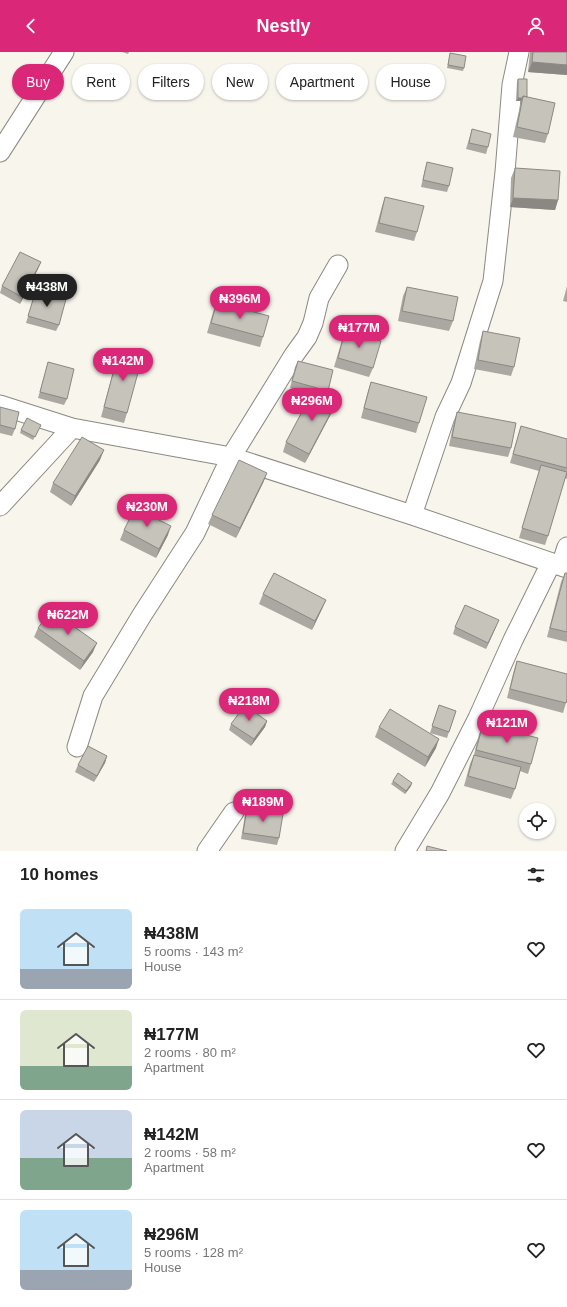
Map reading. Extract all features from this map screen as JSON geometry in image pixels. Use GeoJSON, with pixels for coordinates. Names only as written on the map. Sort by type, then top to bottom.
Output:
{"type":"FeatureCollection","features":[{"type":"Feature","properties":{"kind":"street"},"geometry":{"type":"LineString","coordinates":[[0,152],[64,52]]}},
{"type":"Feature","properties":{"kind":"street"},"geometry":{"type":"LineString","coordinates":[[412,515],[445,417],[461,383],[493,281],[505,172],[512,85],[519,52]]}},
{"type":"Feature","properties":{"kind":"street"},"geometry":{"type":"LineString","coordinates":[[77,747],[93,696],[195,533],[231,457],[294,355],[307,337],[313,323],[319,298],[338,265]]}},
{"type":"Feature","properties":{"kind":"street"},"geometry":{"type":"LineString","coordinates":[[0,405],[72,428],[231,457],[412,515],[560,565]]}},
{"type":"Feature","properties":{"kind":"street"},"geometry":{"type":"LineString","coordinates":[[0,506],[72,428]]}},
{"type":"Feature","properties":{"kind":"street"},"geometry":{"type":"LineString","coordinates":[[405,851],[440,793],[478,718],[513,640],[560,565],[567,547]]}},
{"type":"Feature","properties":{"kind":"street"},"geometry":{"type":"LineString","coordinates":[[207,851],[234,812]]}},
{"type":"Feature","properties":{"kind":"building"},"geometry":{"type":"Polygon","coordinates":[[[533,52],[567,52],[567,65],[532,62],[533,52]]]}},
{"type":"Feature","properties":{"kind":"building"},"geometry":{"type":"Polygon","coordinates":[[[450,53],[466,56],[464,68],[448,65],[450,53]]]}},
{"type":"Feature","properties":{"kind":"building"},"geometry":{"type":"Polygon","coordinates":[[[518,79],[527,79],[527,97],[523,96],[523,98],[518,98],[518,79]]]}},
{"type":"Feature","properties":{"kind":"building"},"geometry":{"type":"Polygon","coordinates":[[[523,96],[555,103],[548,134],[517,127],[523,96]]]}},
{"type":"Feature","properties":{"kind":"building"},"geometry":{"type":"Polygon","coordinates":[[[472,129],[491,134],[488,147],[469,143],[472,129]]]}},
{"type":"Feature","properties":{"kind":"building"},"geometry":{"type":"Polygon","coordinates":[[[427,162],[453,168],[449,186],[423,180],[427,162]]]}},
{"type":"Feature","properties":{"kind":"building"},"geometry":{"type":"Polygon","coordinates":[[[515,168],[560,171],[558,200],[513,198],[515,168]]]}},
{"type":"Feature","properties":{"kind":"building"},"geometry":{"type":"Polygon","coordinates":[[[385,197],[424,206],[417,232],[379,223],[385,197]]]}},
{"type":"Feature","properties":{"kind":"building"},"geometry":{"type":"Polygon","coordinates":[[[20,252],[41,262],[22,297],[2,286],[20,252]]]}},
{"type":"Feature","properties":{"kind":"building"},"geometry":{"type":"Polygon","coordinates":[[[407,287],[458,297],[453,321],[402,311],[407,287]]]}},
{"type":"Feature","properties":{"kind":"building"},"geometry":{"type":"Polygon","coordinates":[[[36,290],[66,299],[59,325],[28,316],[36,290]]]}},
{"type":"Feature","properties":{"kind":"building"},"geometry":{"type":"Polygon","coordinates":[[[217,302],[269,316],[263,337],[211,323],[217,302]]]}},
{"type":"Feature","properties":{"kind":"building"},"geometry":{"type":"Polygon","coordinates":[[[345,331],[381,341],[373,368],[338,358],[345,331]]]}},
{"type":"Feature","properties":{"kind":"building"},"geometry":{"type":"Polygon","coordinates":[[[483,331],[520,338],[514,367],[478,360],[483,331]]]}},
{"type":"Feature","properties":{"kind":"building"},"geometry":{"type":"Polygon","coordinates":[[[119,351],[142,358],[127,413],[104,407],[119,351]]]}},
{"type":"Feature","properties":{"kind":"building"},"geometry":{"type":"Polygon","coordinates":[[[298,361],[333,370],[328,391],[292,381],[298,361]]]}},
{"type":"Feature","properties":{"kind":"building"},"geometry":{"type":"Polygon","coordinates":[[[48,362],[74,369],[67,399],[40,392],[48,362]]]}},
{"type":"Feature","properties":{"kind":"building"},"geometry":{"type":"Polygon","coordinates":[[[371,382],[427,397],[419,423],[364,408],[371,382]]]}},
{"type":"Feature","properties":{"kind":"building"},"geometry":{"type":"Polygon","coordinates":[[[314,389],[337,401],[309,454],[286,442],[314,389]]]}},
{"type":"Feature","properties":{"kind":"building"},"geometry":{"type":"Polygon","coordinates":[[[0,407],[19,412],[15,429],[0,425],[0,407]]]}},
{"type":"Feature","properties":{"kind":"building"},"geometry":{"type":"Polygon","coordinates":[[[457,412],[516,423],[511,448],[452,437],[457,412]]]}},
{"type":"Feature","properties":{"kind":"building"},"geometry":{"type":"Polygon","coordinates":[[[27,418],[41,425],[35,437],[21,430],[27,418]]]}},
{"type":"Feature","properties":{"kind":"building"},"geometry":{"type":"Polygon","coordinates":[[[521,426],[567,439],[567,468],[513,454],[521,426]]]}},
{"type":"Feature","properties":{"kind":"building"},"geometry":{"type":"Polygon","coordinates":[[[82,437],[104,450],[75,496],[53,483],[82,437]]]}},
{"type":"Feature","properties":{"kind":"building"},"geometry":{"type":"Polygon","coordinates":[[[239,460],[267,473],[240,528],[212,515],[239,460]]]}},
{"type":"Feature","properties":{"kind":"building"},"geometry":{"type":"Polygon","coordinates":[[[541,465],[567,472],[548,536],[522,528],[541,465]]]}},
{"type":"Feature","properties":{"kind":"building"},"geometry":{"type":"Polygon","coordinates":[[[135,508],[171,526],[159,549],[124,530],[135,508]]]}},
{"type":"Feature","properties":{"kind":"building"},"geometry":{"type":"Polygon","coordinates":[[[274,573],[326,600],[315,621],[263,594],[274,573]]]}},
{"type":"Feature","properties":{"kind":"building"},"geometry":{"type":"Polygon","coordinates":[[[565,573],[567,573],[567,632],[550,628],[565,573]]]}},
{"type":"Feature","properties":{"kind":"building"},"geometry":{"type":"Polygon","coordinates":[[[465,605],[499,620],[488,643],[455,627],[465,605]]]}},
{"type":"Feature","properties":{"kind":"building"},"geometry":{"type":"Polygon","coordinates":[[[51,610],[97,643],[84,661],[38,628],[51,610]]]}},
{"type":"Feature","properties":{"kind":"building"},"geometry":{"type":"Polygon","coordinates":[[[517,661],[567,674],[566,703],[510,689],[517,661]]]}},
{"type":"Feature","properties":{"kind":"building"},"geometry":{"type":"Polygon","coordinates":[[[245,705],[267,721],[254,739],[231,724],[245,705]]]}},
{"type":"Feature","properties":{"kind":"building"},"geometry":{"type":"Polygon","coordinates":[[[439,705],[456,711],[449,732],[432,726],[439,705]]]}},
{"type":"Feature","properties":{"kind":"building"},"geometry":{"type":"Polygon","coordinates":[[[390,709],[439,739],[428,757],[379,727],[390,709]]]}},
{"type":"Feature","properties":{"kind":"building"},"geometry":{"type":"Polygon","coordinates":[[[483,724],[538,738],[531,764],[476,750],[483,724]]]}},
{"type":"Feature","properties":{"kind":"building"},"geometry":{"type":"Polygon","coordinates":[[[88,746],[107,756],[97,776],[78,765],[88,746]]]}},
{"type":"Feature","properties":{"kind":"building"},"geometry":{"type":"Polygon","coordinates":[[[474,755],[521,767],[515,789],[468,776],[474,755]]]}},
{"type":"Feature","properties":{"kind":"building"},"geometry":{"type":"Polygon","coordinates":[[[398,773],[412,783],[406,791],[393,781],[398,773]]]}},
{"type":"Feature","properties":{"kind":"building"},"geometry":{"type":"Polygon","coordinates":[[[247,808],[283,814],[279,838],[243,833],[247,808]]]}},
{"type":"Feature","properties":{"kind":"building"},"geometry":{"type":"Polygon","coordinates":[[[427,846],[447,851],[426,851],[427,846]]]}}]}
